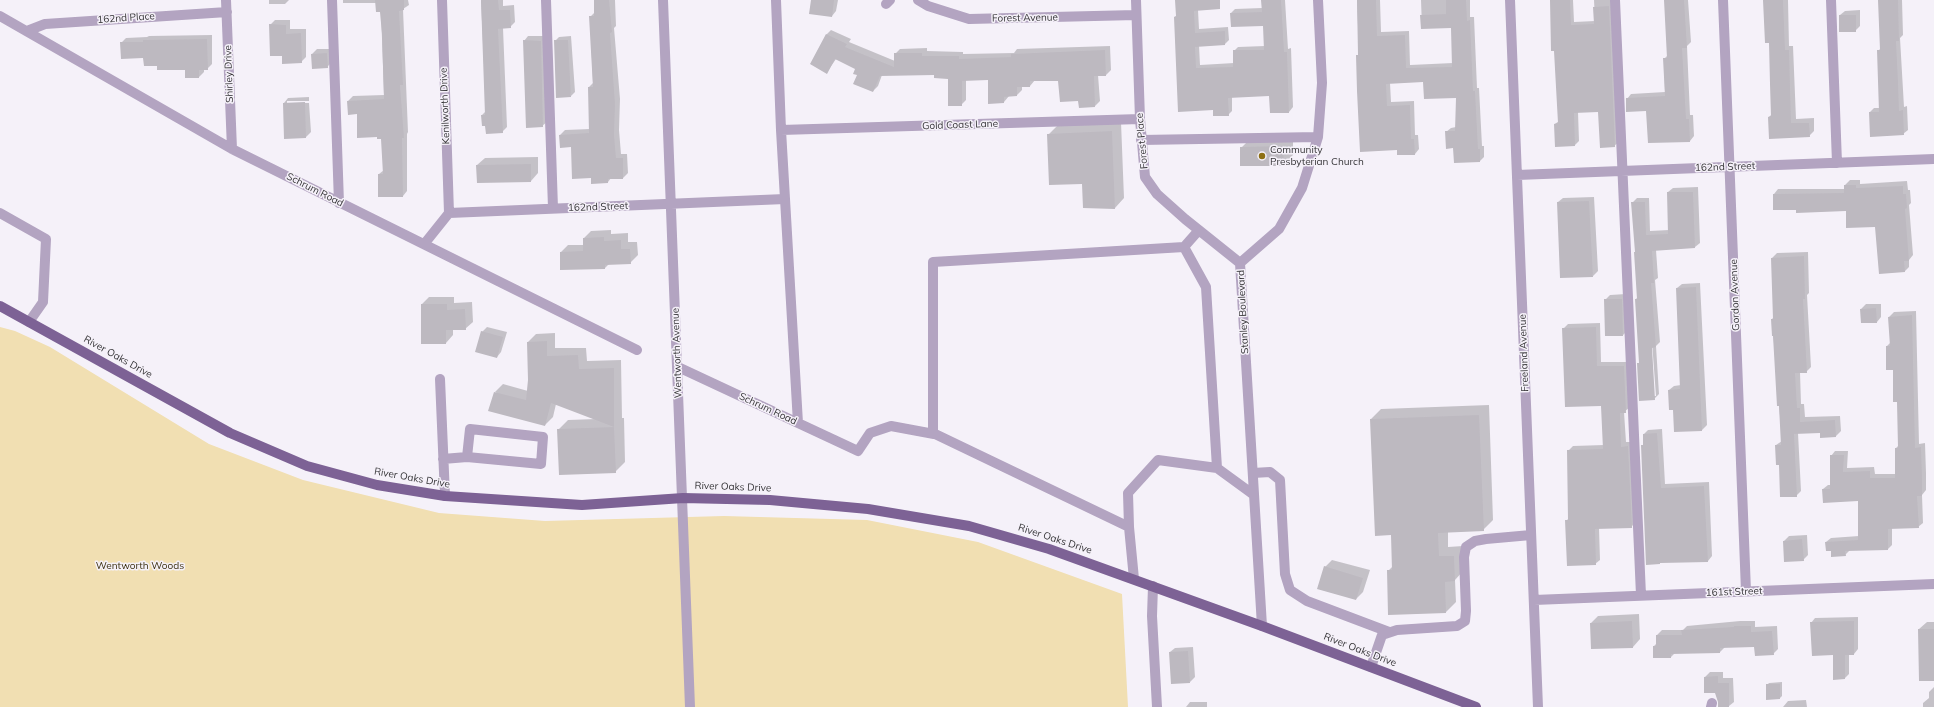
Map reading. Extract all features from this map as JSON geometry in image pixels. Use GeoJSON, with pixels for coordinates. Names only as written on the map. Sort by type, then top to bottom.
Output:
{"type":"FeatureCollection","features":[{"type":"Feature","properties":{"kind":"main road","name":"River Oaks Drive"},"geometry":{"type":"LineString","coordinates":[[0,306],[230,433],[307,466],[377,485],[445,496],[582,505],[683,498],[770,500],[868,509],[969,526],[1049,549],[1134,579],[1476,707]]}},
{"type":"Feature","properties":{"kind":"street","name":"Shirley Drive"},"geometry":{"type":"LineString","coordinates":[[226,0],[232,148]]}},
{"type":"Feature","properties":{"kind":"street"},"geometry":{"type":"LineString","coordinates":[[332,0],[339,203]]}},
{"type":"Feature","properties":{"kind":"street","name":"Kenilworth Drive"},"geometry":{"type":"LineString","coordinates":[[442,0],[449,212]]}},
{"type":"Feature","properties":{"kind":"street"},"geometry":{"type":"LineString","coordinates":[[546,0],[553,208]]}},
{"type":"Feature","properties":{"kind":"street","name":"Wentworth Avenue"},"geometry":{"type":"LineString","coordinates":[[663,0],[690,707]]}},
{"type":"Feature","properties":{"kind":"street"},"geometry":{"type":"LineString","coordinates":[[776,0],[781,130],[798,423]]}},
{"type":"Feature","properties":{"kind":"street","name":"Forest Avenue"},"geometry":{"type":"LineString","coordinates":[[918,0],[928,6],[969,19],[1136,15]]}},
{"type":"Feature","properties":{"kind":"street","name":"Forest Place"},"geometry":{"type":"LineString","coordinates":[[1136,0],[1140,119],[1145,177],[1157,194],[1199,230],[1240,262]]}},
{"type":"Feature","properties":{"kind":"street","name":"Stanley Boulevard"},"geometry":{"type":"LineString","coordinates":[[1262,626],[1240,262],[1279,229],[1302,188],[1318,137],[1322,83],[1318,0]]}},
{"type":"Feature","properties":{"kind":"street","name":"Freeland Avenue"},"geometry":{"type":"LineString","coordinates":[[1510,0],[1538,707]]}},
{"type":"Feature","properties":{"kind":"street"},"geometry":{"type":"LineString","coordinates":[[1616,0],[1640,595]]}},
{"type":"Feature","properties":{"kind":"street","name":"Gordon Avenue"},"geometry":{"type":"LineString","coordinates":[[1723,0],[1746,591]]}},
{"type":"Feature","properties":{"kind":"street"},"geometry":{"type":"LineString","coordinates":[[1831,0],[1837,163]]}},
{"type":"Feature","properties":{"kind":"street","name":"162nd Place"},"geometry":{"type":"LineString","coordinates":[[28,31],[45,24],[227,12]]}},
{"type":"Feature","properties":{"kind":"street","name":"Schrum Road"},"geometry":{"type":"LineString","coordinates":[[0,16],[232,148],[339,203],[425,243],[637,350]]}},
{"type":"Feature","properties":{"kind":"street","name":"Gold Coast Lane"},"geometry":{"type":"LineString","coordinates":[[781,130],[1140,119]]}},
{"type":"Feature","properties":{"kind":"street"},"geometry":{"type":"LineString","coordinates":[[1142,140],[1318,137]]}},
{"type":"Feature","properties":{"kind":"street","name":"162nd Street"},"geometry":{"type":"LineString","coordinates":[[1517,175],[1934,160]]}},
{"type":"Feature","properties":{"kind":"street","name":"162nd Street"},"geometry":{"type":"LineString","coordinates":[[449,212],[785,199]]}},
{"type":"Feature","properties":{"kind":"street"},"geometry":{"type":"LineString","coordinates":[[425,243],[449,212]]}},
{"type":"Feature","properties":{"kind":"street"},"geometry":{"type":"LineString","coordinates":[[0,214],[46,239],[43,302],[29,322]]}},
{"type":"Feature","properties":{"kind":"street"},"geometry":{"type":"LineString","coordinates":[[1129,527],[933,433],[932,262],[1184,247],[1199,230]]}},
{"type":"Feature","properties":{"kind":"street"},"geometry":{"type":"LineString","coordinates":[[1184,247],[1206,287],[1210,329],[1217,468]]}},
{"type":"Feature","properties":{"kind":"street","name":"Schrum Road"},"geometry":{"type":"LineString","coordinates":[[678,367],[858,451],[870,433],[891,426],[934,434]]}},
{"type":"Feature","properties":{"kind":"street"},"geometry":{"type":"LineString","coordinates":[[440,379],[445,496]]}},
{"type":"Feature","properties":{"kind":"street"},"geometry":{"type":"LineString","coordinates":[[443,459],[467,457],[541,464],[543,437],[470,429],[467,457]]}},
{"type":"Feature","properties":{"kind":"street"},"geometry":{"type":"LineString","coordinates":[[1134,579],[1129,527],[1128,493],[1158,460],[1217,468],[1254,495]]}},
{"type":"Feature","properties":{"kind":"street"},"geometry":{"type":"LineString","coordinates":[[1253,473],[1270,472],[1280,480],[1285,574],[1290,590],[1307,601],[1389,632]]}},
{"type":"Feature","properties":{"kind":"street"},"geometry":{"type":"LineString","coordinates":[[1371,667],[1382,634],[1389,632],[1457,626],[1465,621],[1464,557],[1466,547],[1474,541],[1531,535]]}},
{"type":"Feature","properties":{"kind":"street","name":"161st Street"},"geometry":{"type":"LineString","coordinates":[[1534,600],[1934,584]]}},
{"type":"Feature","properties":{"kind":"street"},"geometry":{"type":"LineString","coordinates":[[1153,586],[1152,616],[1157,707]]}},
{"type":"Feature","properties":{"kind":"green space","name":"Wentworth Woods"},"geometry":{"type":"Polygon","coordinates":[[[0,327],[15,331],[50,347],[209,444],[303,480],[439,513],[545,521],[724,516],[867,520],[978,542],[1122,594],[1128,707],[0,707],[0,327]]]}},
{"type":"Feature","properties":{"kind":"building"},"geometry":{"type":"Polygon","coordinates":[[[375,0],[404,0],[404,10],[399,11],[403,85],[400,85],[404,138],[402,138],[403,197],[378,197],[378,174],[383,174],[381,139],[377,139],[377,137],[357,138],[357,114],[348,115],[347,101],[384,99],[380,12],[376,12],[375,0]]]}},
{"type":"Feature","properties":{"kind":"building"},"geometry":{"type":"Polygon","coordinates":[[[481,0],[498,0],[499,10],[510,10],[511,28],[498,29],[503,133],[486,134],[485,126],[482,126],[481,115],[485,115],[481,0]]]}},
{"type":"Feature","properties":{"kind":"building"},"geometry":{"type":"Polygon","coordinates":[[[594,0],[609,0],[615,104],[614,135],[616,158],[623,158],[623,179],[608,179],[608,183],[591,184],[591,178],[572,179],[571,147],[560,148],[559,135],[589,133],[588,87],[593,87],[589,16],[594,16],[594,0]]]}},
{"type":"Feature","properties":{"kind":"building"},"geometry":{"type":"Polygon","coordinates":[[[811,0],[834,0],[832,17],[809,14],[811,0]]]}},
{"type":"Feature","properties":{"kind":"building"},"geometry":{"type":"Polygon","coordinates":[[[1175,0],[1220,0],[1220,9],[1194,11],[1195,33],[1225,31],[1225,45],[1195,47],[1196,68],[1233,67],[1233,50],[1264,50],[1263,26],[1231,27],[1230,13],[1262,12],[1261,0],[1281,0],[1284,52],[1287,52],[1289,113],[1270,113],[1269,96],[1228,98],[1229,116],[1213,116],[1213,110],[1178,112],[1174,17],[1176,16],[1175,0]]]}},
{"type":"Feature","properties":{"kind":"building"},"geometry":{"type":"Polygon","coordinates":[[[1357,0],[1376,0],[1377,36],[1405,35],[1406,68],[1452,67],[1451,28],[1421,29],[1420,15],[1446,14],[1446,0],[1466,0],[1467,21],[1470,20],[1473,91],[1475,91],[1480,162],[1454,163],[1453,148],[1446,149],[1445,131],[1455,131],[1456,98],[1424,99],[1423,82],[1386,84],[1387,106],[1410,105],[1411,139],[1414,139],[1415,155],[1397,155],[1397,150],[1360,152],[1356,55],[1358,55],[1357,0]]]}},
{"type":"Feature","properties":{"kind":"building"},"geometry":{"type":"Polygon","coordinates":[[[1550,0],[1570,0],[1571,25],[1594,24],[1593,7],[1609,6],[1615,147],[1600,148],[1598,112],[1574,113],[1575,146],[1555,147],[1554,124],[1558,123],[1554,51],[1551,51],[1550,0]]]}},
{"type":"Feature","properties":{"kind":"building"},"geometry":{"type":"Polygon","coordinates":[[[1664,0],[1684,0],[1687,48],[1682,48],[1686,119],[1689,119],[1690,142],[1648,143],[1646,111],[1626,112],[1626,98],[1665,96],[1663,58],[1667,58],[1664,0]]]}},
{"type":"Feature","properties":{"kind":"building"},"geometry":{"type":"Polygon","coordinates":[[[1763,0],[1783,0],[1785,50],[1789,50],[1791,123],[1809,123],[1810,137],[1769,139],[1768,117],[1771,116],[1769,43],[1765,43],[1763,0]]]}},
{"type":"Feature","properties":{"kind":"building"},"geometry":{"type":"Polygon","coordinates":[[[1878,0],[1898,0],[1899,41],[1896,41],[1899,111],[1903,110],[1904,135],[1870,137],[1869,112],[1879,112],[1877,50],[1880,50],[1878,0]]]}},
{"type":"Feature","properties":{"kind":"building"},"geometry":{"type":"Polygon","coordinates":[[[1839,15],[1856,15],[1856,32],[1839,32],[1839,15]]]}},
{"type":"Feature","properties":{"kind":"building"},"geometry":{"type":"Polygon","coordinates":[[[269,24],[286,25],[286,34],[301,33],[302,63],[282,64],[282,56],[270,56],[269,24]]]}},
{"type":"Feature","properties":{"kind":"building"},"geometry":{"type":"Polygon","coordinates":[[[826,34],[847,44],[845,47],[894,67],[894,53],[922,53],[922,56],[959,56],[959,59],[1011,57],[1011,54],[1105,50],[1106,76],[1094,76],[1095,107],[1079,108],[1078,101],[1060,102],[1058,81],[1030,81],[1030,87],[1017,87],[1017,96],[1004,97],[1004,103],[988,104],[988,80],[962,81],[962,106],[948,106],[948,79],[934,78],[934,75],[880,76],[873,92],[853,84],[857,75],[853,74],[855,69],[835,59],[827,74],[810,64],[826,34]]]}},
{"type":"Feature","properties":{"kind":"building"},"geometry":{"type":"Polygon","coordinates":[[[207,39],[208,70],[199,70],[199,78],[185,78],[185,70],[157,70],[157,66],[144,66],[143,58],[121,59],[120,42],[143,42],[143,40],[207,39]]]}},
{"type":"Feature","properties":{"kind":"building"},"geometry":{"type":"Polygon","coordinates":[[[523,40],[541,41],[543,127],[526,128],[523,40]]]}},
{"type":"Feature","properties":{"kind":"building"},"geometry":{"type":"Polygon","coordinates":[[[554,40],[568,40],[571,97],[556,98],[554,40]]]}},
{"type":"Feature","properties":{"kind":"building"},"geometry":{"type":"Polygon","coordinates":[[[327,53],[328,68],[312,69],[311,54],[327,53]]]}},
{"type":"Feature","properties":{"kind":"building"},"geometry":{"type":"Polygon","coordinates":[[[305,102],[306,138],[284,139],[283,103],[305,102]]]}},
{"type":"Feature","properties":{"kind":"building"},"geometry":{"type":"Polygon","coordinates":[[[1112,131],[1115,209],[1083,208],[1082,184],[1049,185],[1047,134],[1112,131]]]}},
{"type":"Feature","properties":{"kind":"building","name":"Community Presbyterian Church"},"geometry":{"type":"Polygon","coordinates":[[[1283,146],[1284,166],[1240,166],[1240,147],[1283,146]]]}},
{"type":"Feature","properties":{"kind":"building"},"geometry":{"type":"Polygon","coordinates":[[[531,164],[531,182],[477,183],[476,165],[531,164]]]}},
{"type":"Feature","properties":{"kind":"building"},"geometry":{"type":"Polygon","coordinates":[[[1844,185],[1856,185],[1856,188],[1903,186],[1903,194],[1906,194],[1907,208],[1905,209],[1909,261],[1904,261],[1905,272],[1879,274],[1875,227],[1846,228],[1846,211],[1796,213],[1796,210],[1773,210],[1773,194],[1844,193],[1844,185]]]}},
{"type":"Feature","properties":{"kind":"building"},"geometry":{"type":"Polygon","coordinates":[[[1667,192],[1693,192],[1695,248],[1652,251],[1654,283],[1651,283],[1656,347],[1652,348],[1655,400],[1639,401],[1637,363],[1639,363],[1635,299],[1637,299],[1631,202],[1645,202],[1646,235],[1668,234],[1667,192]]]}},
{"type":"Feature","properties":{"kind":"building"},"geometry":{"type":"Polygon","coordinates":[[[1589,201],[1593,277],[1560,278],[1557,202],[1589,201]]]}},
{"type":"Feature","properties":{"kind":"building"},"geometry":{"type":"Polygon","coordinates":[[[604,237],[604,241],[621,240],[621,249],[630,249],[631,264],[605,265],[605,269],[560,270],[560,252],[583,251],[583,238],[604,237]]]}},
{"type":"Feature","properties":{"kind":"building"},"geometry":{"type":"Polygon","coordinates":[[[1804,256],[1805,299],[1803,299],[1807,373],[1795,373],[1797,408],[1800,408],[1800,422],[1835,420],[1836,437],[1820,438],[1820,433],[1794,434],[1797,497],[1780,497],[1779,465],[1776,465],[1775,445],[1781,445],[1771,319],[1773,319],[1771,258],[1804,256]]]}},
{"type":"Feature","properties":{"kind":"building"},"geometry":{"type":"Polygon","coordinates":[[[1696,287],[1702,431],[1674,432],[1673,410],[1669,410],[1668,390],[1680,389],[1676,288],[1696,287]]]}},
{"type":"Feature","properties":{"kind":"building"},"geometry":{"type":"Polygon","coordinates":[[[1604,299],[1622,299],[1623,336],[1605,336],[1604,299]]]}},
{"type":"Feature","properties":{"kind":"building"},"geometry":{"type":"Polygon","coordinates":[[[421,304],[447,304],[447,310],[465,309],[466,330],[446,330],[446,344],[421,344],[421,304]]]}},
{"type":"Feature","properties":{"kind":"building"},"geometry":{"type":"Polygon","coordinates":[[[1876,308],[1877,323],[1861,323],[1860,309],[1876,308]]]}},
{"type":"Feature","properties":{"kind":"building"},"geometry":{"type":"Polygon","coordinates":[[[1912,315],[1915,448],[1921,447],[1922,496],[1917,496],[1919,528],[1888,529],[1888,550],[1845,551],[1846,556],[1831,557],[1831,551],[1826,551],[1825,542],[1858,540],[1858,501],[1823,503],[1822,489],[1830,489],[1830,455],[1844,455],[1843,472],[1870,471],[1870,478],[1895,478],[1895,448],[1898,448],[1897,402],[1893,402],[1893,370],[1886,370],[1886,346],[1890,346],[1888,317],[1912,315]]]}},
{"type":"Feature","properties":{"kind":"building"},"geometry":{"type":"Polygon","coordinates":[[[1596,327],[1597,366],[1624,366],[1626,413],[1620,413],[1621,447],[1628,446],[1632,528],[1595,529],[1596,565],[1567,566],[1565,520],[1568,520],[1567,450],[1603,449],[1601,406],[1565,407],[1562,328],[1596,327]]]}},
{"type":"Feature","properties":{"kind":"building"},"geometry":{"type":"Polygon","coordinates":[[[481,331],[503,337],[497,358],[475,352],[481,331]]]}},
{"type":"Feature","properties":{"kind":"building"},"geometry":{"type":"Polygon","coordinates":[[[547,341],[547,356],[578,355],[579,369],[614,368],[614,427],[551,403],[545,426],[488,411],[494,392],[526,400],[528,380],[527,342],[547,341]]]}},
{"type":"Feature","properties":{"kind":"building"},"geometry":{"type":"Polygon","coordinates":[[[1479,415],[1484,531],[1438,533],[1439,556],[1454,556],[1455,581],[1445,582],[1446,613],[1388,615],[1387,570],[1392,570],[1391,535],[1375,536],[1370,419],[1479,415]]]}},
{"type":"Feature","properties":{"kind":"building"},"geometry":{"type":"Polygon","coordinates":[[[614,427],[616,473],[559,475],[557,429],[614,427]]]}},
{"type":"Feature","properties":{"kind":"building"},"geometry":{"type":"Polygon","coordinates":[[[1657,433],[1661,488],[1704,486],[1708,562],[1660,563],[1646,565],[1641,445],[1643,445],[1643,434],[1657,433]]]}},
{"type":"Feature","properties":{"kind":"building"},"geometry":{"type":"Polygon","coordinates":[[[1802,539],[1804,561],[1784,562],[1783,541],[1802,539]]]}},
{"type":"Feature","properties":{"kind":"building"},"geometry":{"type":"Polygon","coordinates":[[[1324,566],[1363,578],[1356,600],[1317,589],[1324,566]]]}},
{"type":"Feature","properties":{"kind":"building"},"geometry":{"type":"Polygon","coordinates":[[[1632,621],[1633,648],[1591,649],[1590,623],[1632,621]]]}},
{"type":"Feature","properties":{"kind":"building"},"geometry":{"type":"Polygon","coordinates":[[[1854,621],[1854,655],[1845,655],[1845,679],[1833,680],[1833,655],[1812,656],[1810,622],[1854,621]]]}},
{"type":"Feature","properties":{"kind":"building"},"geometry":{"type":"Polygon","coordinates":[[[1751,626],[1751,632],[1772,631],[1774,655],[1755,656],[1754,647],[1720,648],[1720,653],[1671,654],[1671,658],[1653,658],[1653,646],[1656,646],[1656,635],[1682,635],[1681,630],[1751,626]]]}},
{"type":"Feature","properties":{"kind":"building"},"geometry":{"type":"Polygon","coordinates":[[[1918,629],[1934,629],[1934,681],[1919,681],[1918,629]]]}},
{"type":"Feature","properties":{"kind":"building"},"geometry":{"type":"Polygon","coordinates":[[[1188,651],[1190,683],[1171,684],[1169,652],[1188,651]]]}},
{"type":"Feature","properties":{"kind":"building"},"geometry":{"type":"Polygon","coordinates":[[[1718,676],[1718,683],[1729,683],[1729,707],[1718,707],[1715,693],[1704,693],[1704,677],[1718,676]]]}},
{"type":"Feature","properties":{"kind":"building"},"geometry":{"type":"Polygon","coordinates":[[[1766,684],[1780,684],[1780,699],[1766,700],[1766,684]]]}},
{"type":"Feature","properties":{"kind":"place","name":"Community Presbyterian Church"},"geometry":{"type":"Point","coordinates":[1262,156]}}]}
